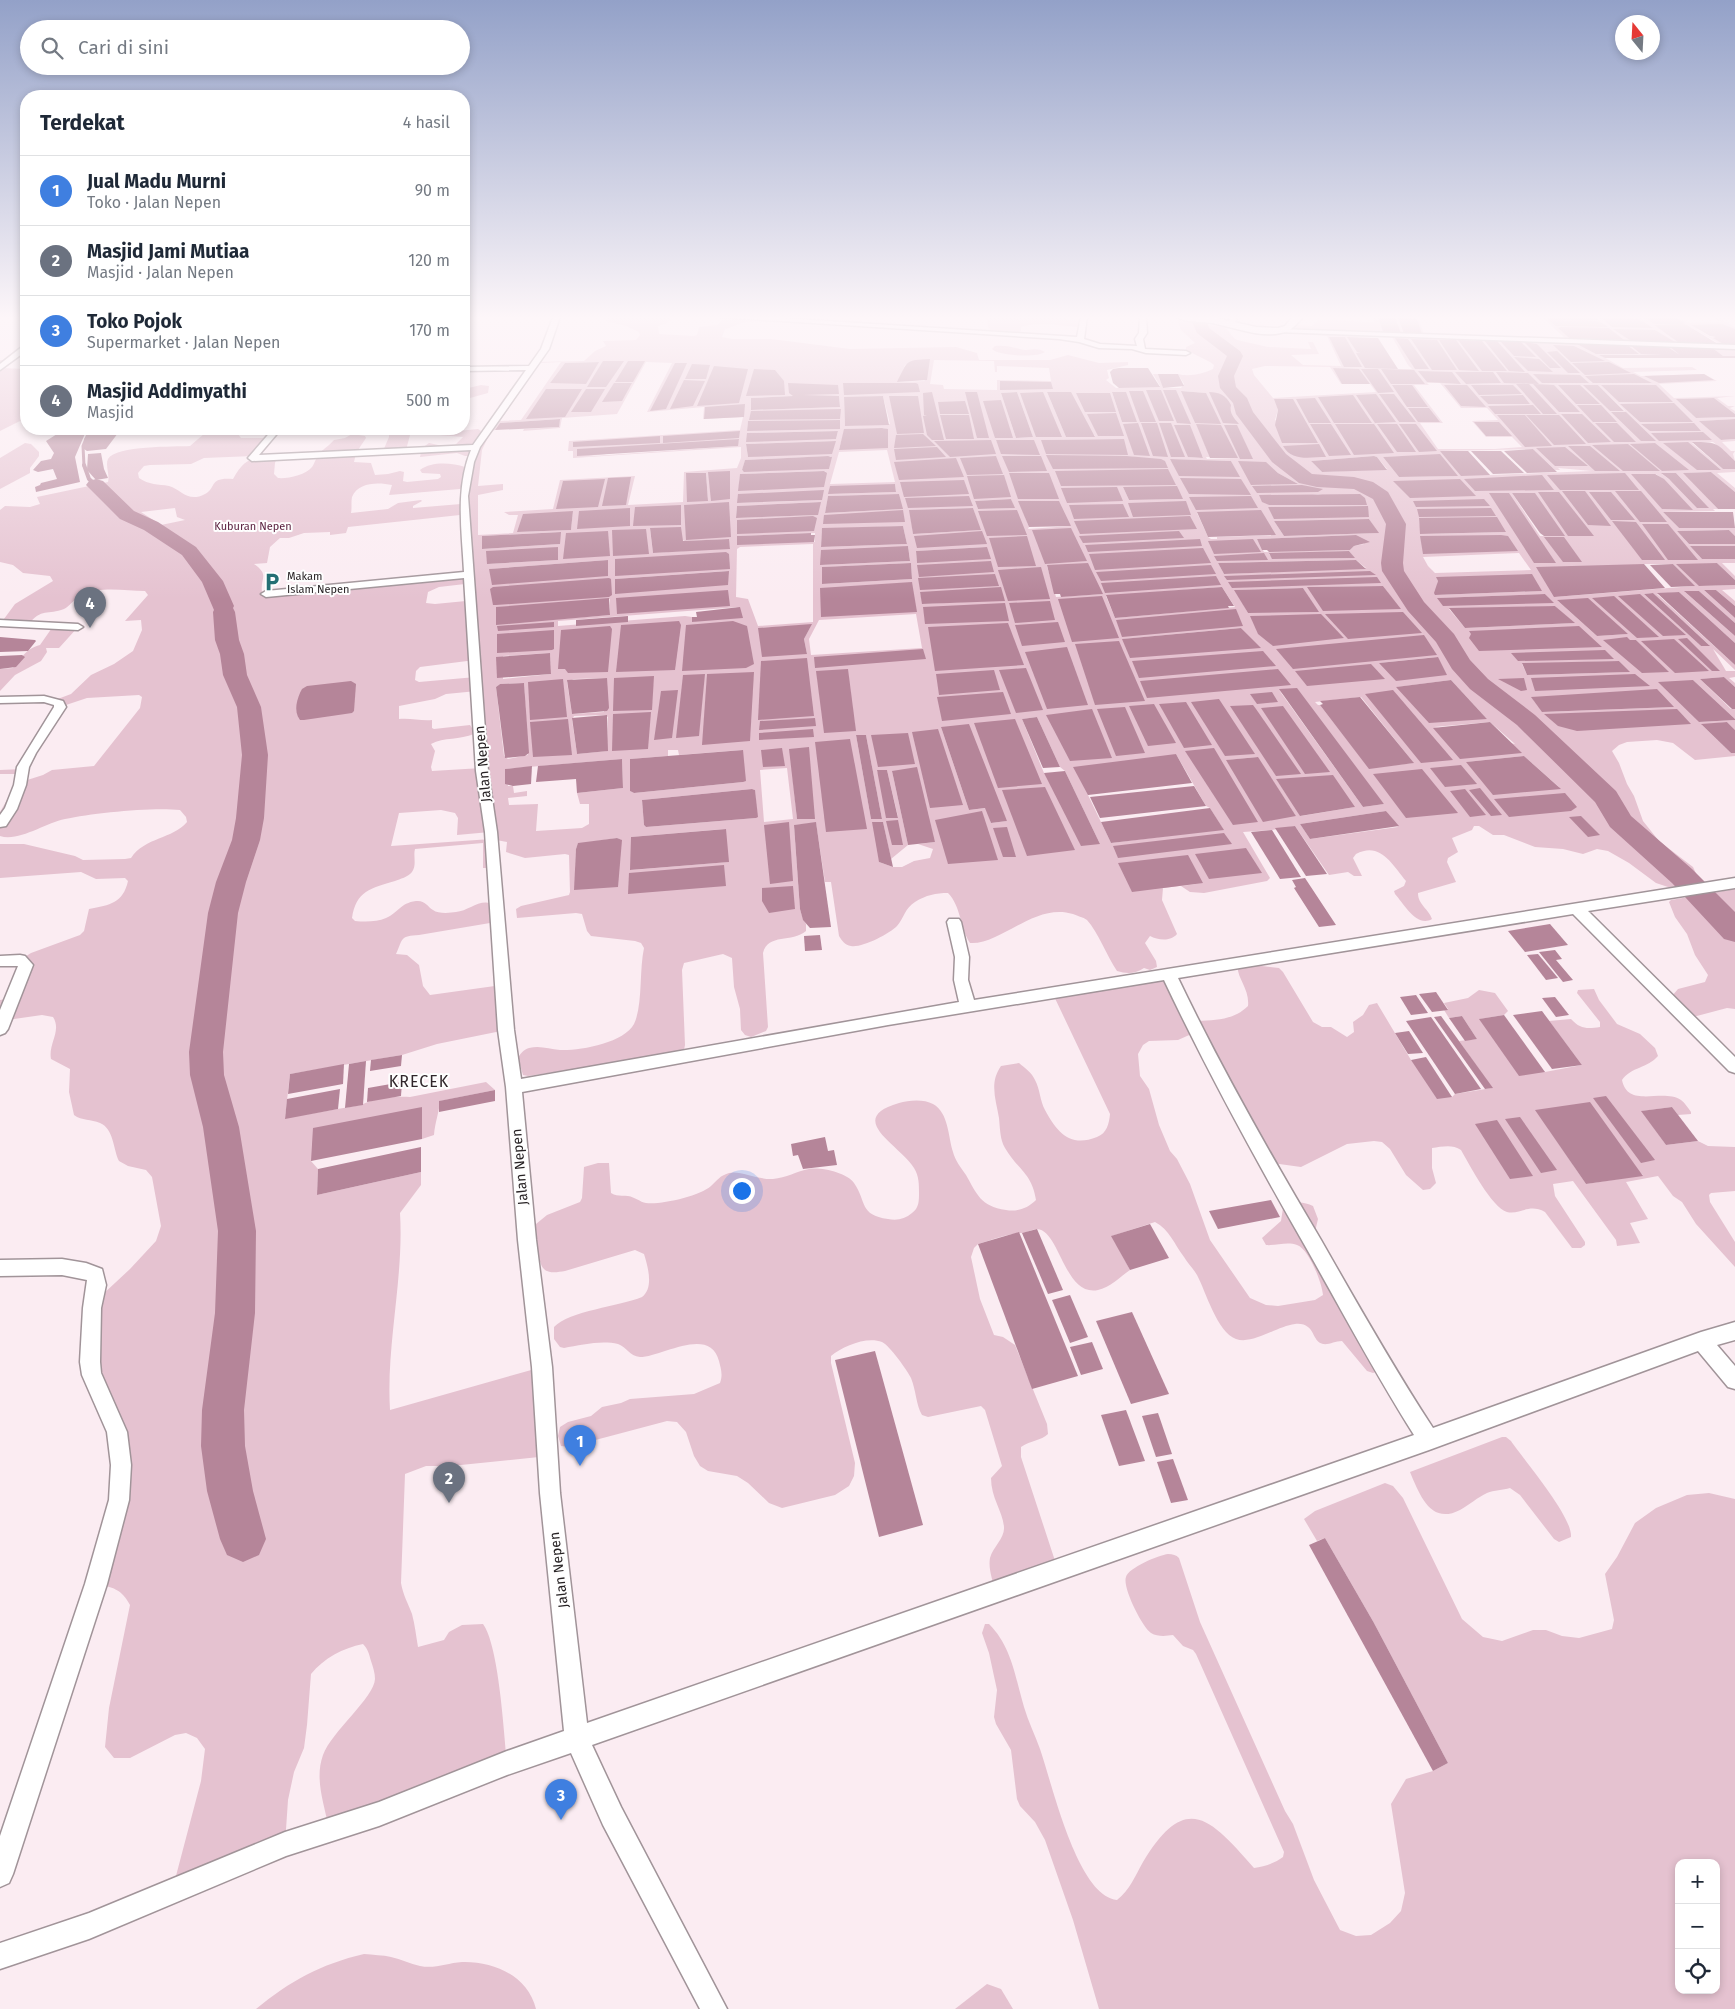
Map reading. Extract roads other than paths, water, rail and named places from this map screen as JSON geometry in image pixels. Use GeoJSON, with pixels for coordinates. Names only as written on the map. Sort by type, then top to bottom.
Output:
{"type":"FeatureCollection","features":[{"type":"Feature","properties":{"kind":"street","name":"Jalan Nepen"},"geometry":{"type":"LineString","coordinates":[[502,411],[476,447],[470,462],[464,496],[482,771],[490,832],[506,1030],[514,1087],[527,1240],[542,1368],[550,1493],[577,1739],[612,1816],[714,2009]]}},
{"type":"Feature","properties":{"kind":"street"},"geometry":{"type":"LineString","coordinates":[[272,435],[252,458],[476,447]]}},
{"type":"Feature","properties":{"kind":"street"},"geometry":{"type":"LineString","coordinates":[[266,594],[470,574]]}},
{"type":"Feature","properties":{"kind":"street"},"geometry":{"type":"LineString","coordinates":[[0,623],[78,627]]}},
{"type":"Feature","properties":{"kind":"street"},"geometry":{"type":"LineString","coordinates":[[0,700],[51,700],[59,703],[60,708],[30,753],[23,768],[20,785],[11,809],[0,824]]}},
{"type":"Feature","properties":{"kind":"street"},"geometry":{"type":"LineString","coordinates":[[514,1087],[968,1006],[1735,883]]}},
{"type":"Feature","properties":{"kind":"street"},"geometry":{"type":"LineString","coordinates":[[1577,909],[1735,1068]]}},
{"type":"Feature","properties":{"kind":"street"},"geometry":{"type":"LineString","coordinates":[[954,922],[962,957],[961,980],[968,1006]]}},
{"type":"Feature","properties":{"kind":"street"},"geometry":{"type":"LineString","coordinates":[[0,961],[20,960],[26,965],[0,1028]]}},
{"type":"Feature","properties":{"kind":"street"},"geometry":{"type":"LineString","coordinates":[[1168,973],[1192,1024],[1280,1186],[1389,1378],[1429,1440]]}},
{"type":"Feature","properties":{"kind":"street"},"geometry":{"type":"LineString","coordinates":[[0,1268],[56,1267],[85,1270],[96,1276],[97,1285],[92,1308],[90,1362],[92,1375],[102,1394],[117,1432],[121,1465],[119,1500],[96,1584],[0,1874]]}},
{"type":"Feature","properties":{"kind":"street"},"geometry":{"type":"LineString","coordinates":[[0,1956],[89,1926],[285,1844],[379,1814],[507,1763],[1429,1440],[1701,1341],[1735,1331]]}},
{"type":"Feature","properties":{"kind":"street"},"geometry":{"type":"LineString","coordinates":[[1701,1341],[1735,1380]]}},
{"type":"Feature","properties":{"kind":"waterway"},"geometry":{"type":"LineString","coordinates":[[1244,411],[1279,458],[1306,479],[1354,483],[1366,486],[1381,496],[1396,524],[1392,563],[1393,571],[1416,606],[1446,639],[1460,664],[1479,684],[1526,720],[1606,797],[1620,821],[1682,876],[1735,931]]}},
{"type":"Feature","properties":{"kind":"waterway"},"geometry":{"type":"LineString","coordinates":[[84,466],[83,446],[88,435]]}},
{"type":"Feature","properties":{"kind":"waterway"},"geometry":{"type":"LineString","coordinates":[[84,465],[89,479],[96,485]]}},
{"type":"Feature","properties":{"kind":"waterway"},"geometry":{"type":"LineString","coordinates":[[96,485],[127,515],[151,526],[189,551],[212,581],[223,606]]}},
{"type":"Feature","properties":{"kind":"waterway"},"geometry":{"type":"LineString","coordinates":[[224,612],[227,640],[232,654],[235,675],[249,707],[255,755],[250,818],[246,840],[231,882],[223,913],[206,1052],[207,1075],[221,1127],[237,1231],[235,1313],[223,1410],[223,1446],[230,1491],[243,1539]]}},
{"type":"Feature","properties":{"kind":"place","name":"Makam Islam Nepen"},"geometry":{"type":"Point","coordinates":[272,582]}},
{"type":"Feature","properties":{"kind":"place","name":"Masjid Addimyathi"},"geometry":{"type":"Point","coordinates":[90,628]}},
{"type":"Feature","properties":{"kind":"place","name":"Jual Madu Murni"},"geometry":{"type":"Point","coordinates":[580,1466]}},
{"type":"Feature","properties":{"kind":"place","name":"Masjid Jami Mutiaa"},"geometry":{"type":"Point","coordinates":[449,1503]}},
{"type":"Feature","properties":{"kind":"place","name":"Toko Pojok"},"geometry":{"type":"Point","coordinates":[561,1820]}},
{"type":"Feature","properties":{"kind":"district","name":"KRECEK"},"geometry":{"type":"Point","coordinates":[419,1081]}},
{"type":"Feature","properties":{"kind":"park label","name":"Kuburan Nepen"},"geometry":{"type":"Point","coordinates":[253,526]}}]}
